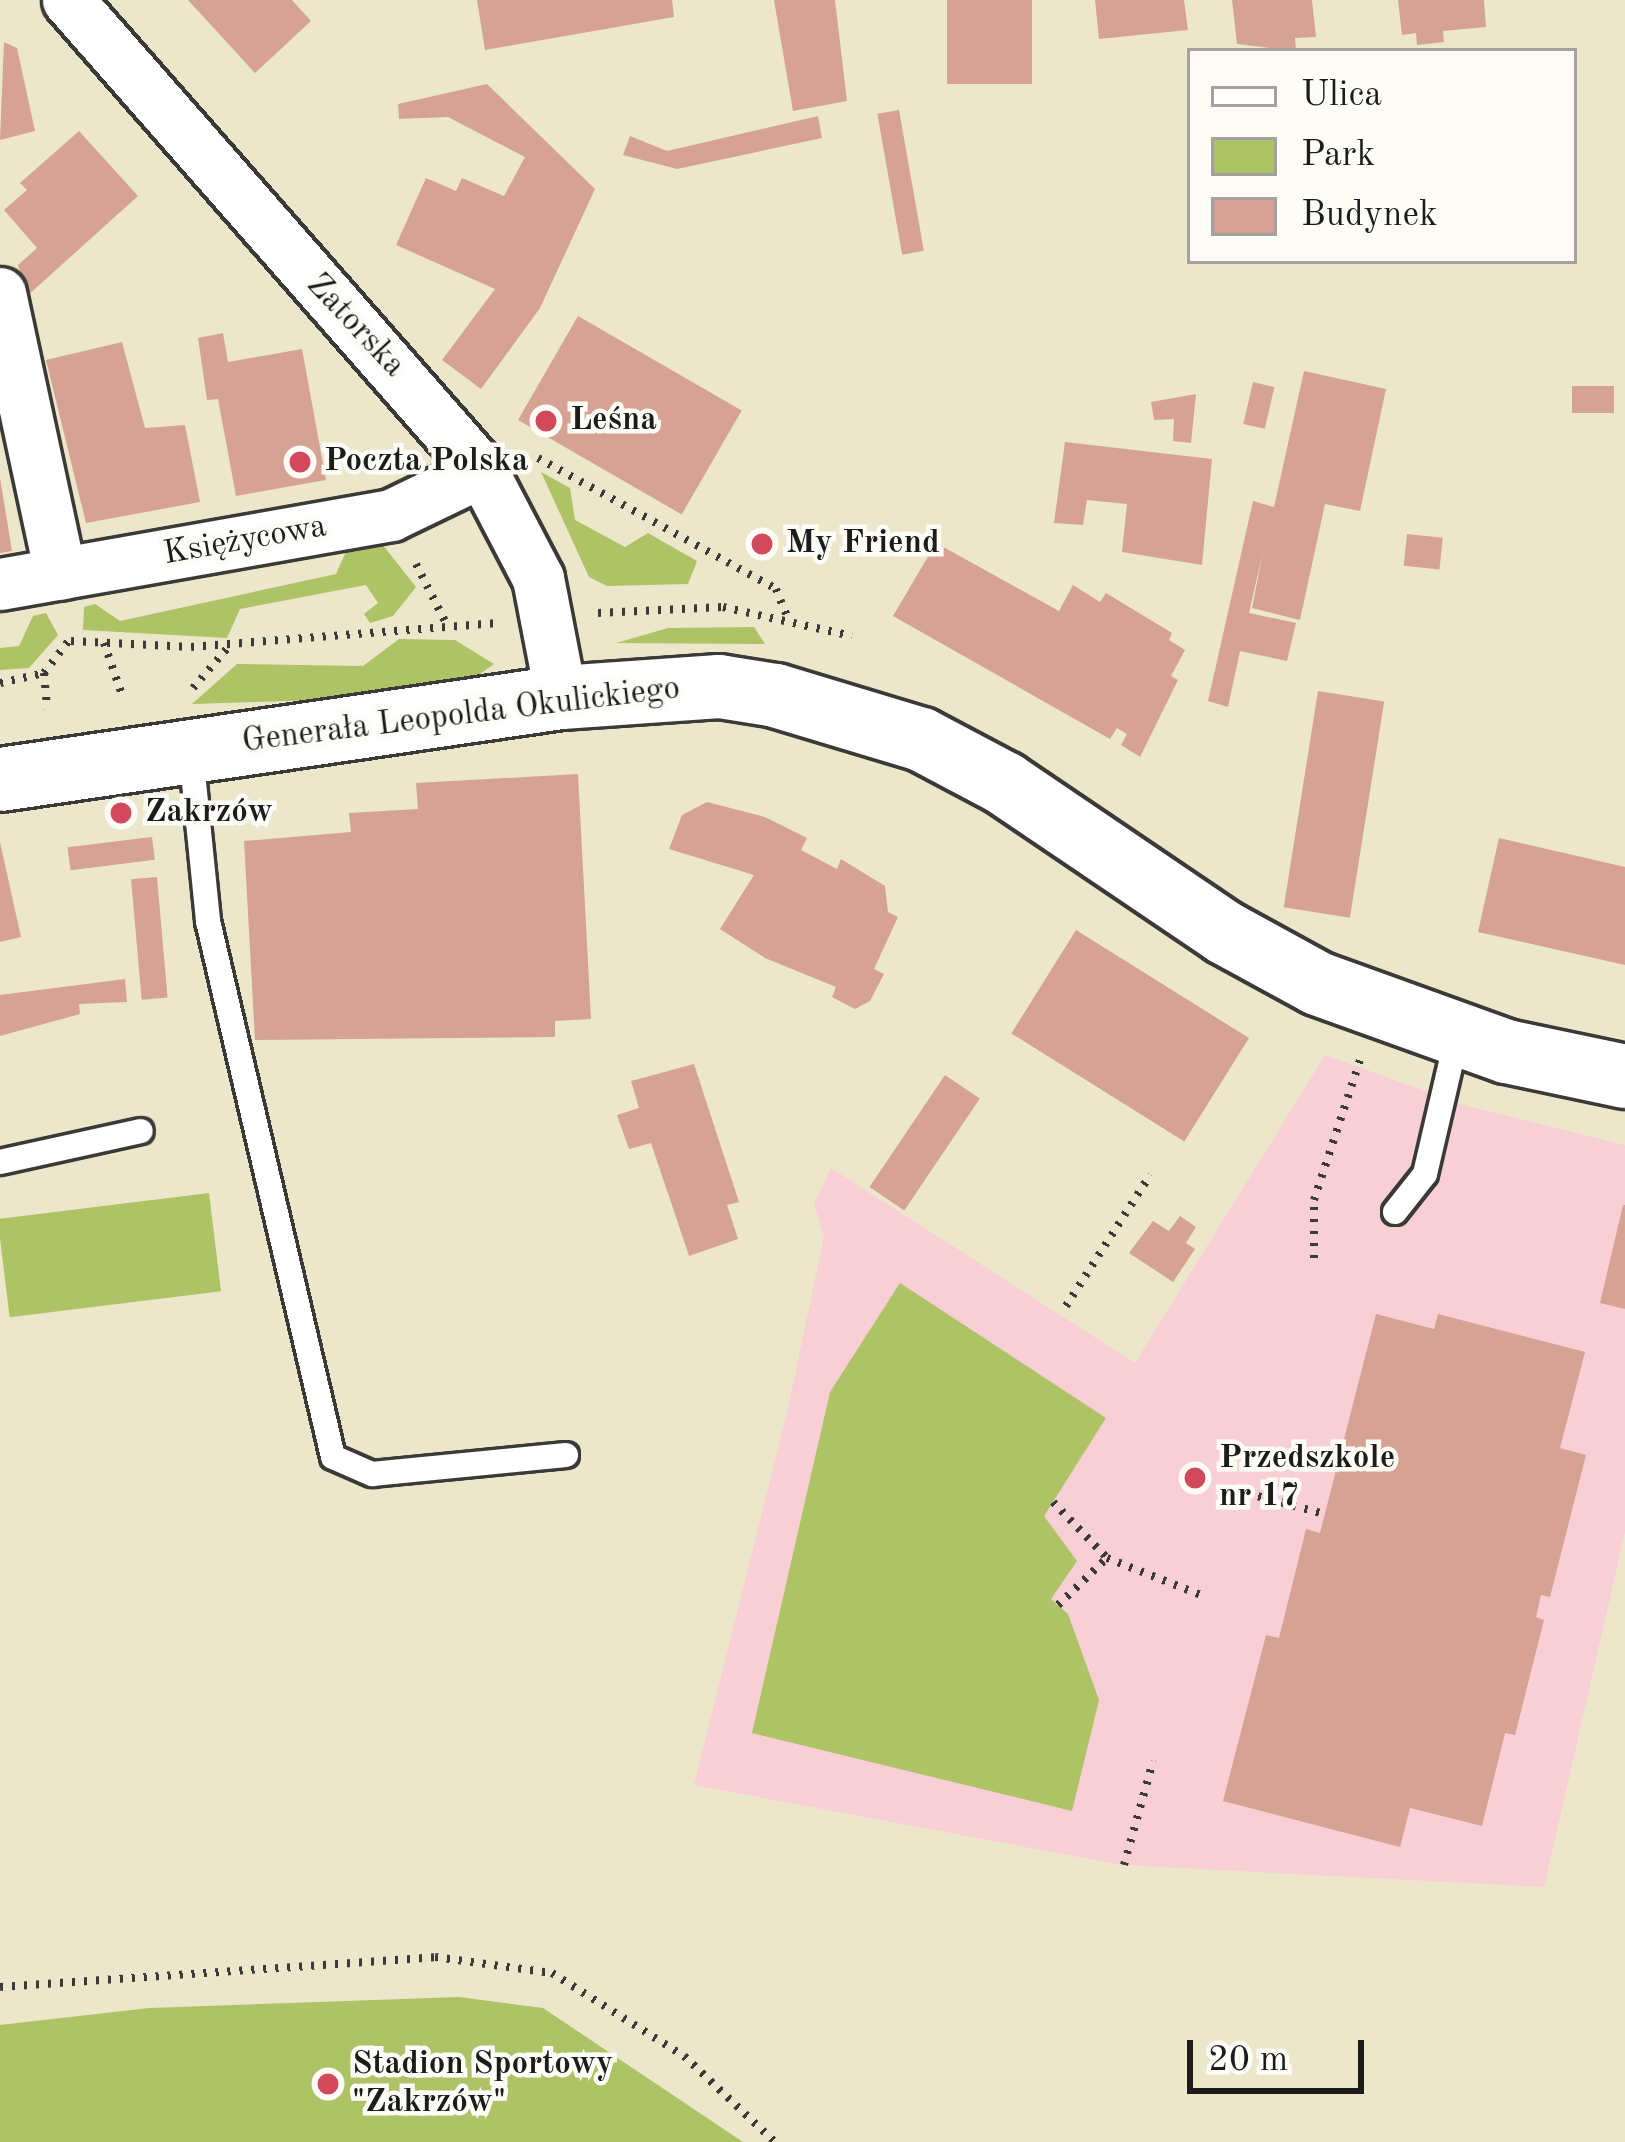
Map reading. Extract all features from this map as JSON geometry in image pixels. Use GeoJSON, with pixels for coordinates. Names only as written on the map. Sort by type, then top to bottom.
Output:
{"type":"FeatureCollection","features":[{"type":"Feature","properties":{"kind":"street","name":"Zatorska"},"geometry":{"type":"LineString","coordinates":[[68,0],[482,471],[538,578],[561,697]]}},
{"type":"Feature","properties":{"kind":"street"},"geometry":{"type":"LineString","coordinates":[[0,293],[60,574]]}},
{"type":"Feature","properties":{"kind":"street","name":"Księżycowa"},"geometry":{"type":"LineString","coordinates":[[0,584],[391,515],[482,471]]}},
{"type":"Feature","properties":{"kind":"street","name":"Generała Leopolda Okulickiego"},"geometry":{"type":"LineString","coordinates":[[0,779],[561,697],[719,686],[843,711],[921,739],[1004,783],[1224,932],[1453,1059],[1625,1076]]}},
{"type":"Feature","properties":{"kind":"lane"},"geometry":{"type":"LineString","coordinates":[[191,750],[208,922],[334,1456],[373,1474],[566,1455]]}},
{"type":"Feature","properties":{"kind":"lane"},"geometry":{"type":"LineString","coordinates":[[1395,1212],[1425,1174],[1453,1059]]}},
{"type":"Feature","properties":{"kind":"lane"},"geometry":{"type":"LineString","coordinates":[[0,1162],[140,1131]]}},
{"type":"Feature","properties":{"kind":"path"},"geometry":{"type":"LineString","coordinates":[[482,471],[524,451],[776,589],[789,620]]}},
{"type":"Feature","properties":{"kind":"path"},"geometry":{"type":"LineString","coordinates":[[391,515],[448,627]]}},
{"type":"Feature","properties":{"kind":"path"},"geometry":{"type":"LineString","coordinates":[[582,614],[723,608],[852,635]]}},
{"type":"Feature","properties":{"kind":"path"},"geometry":{"type":"LineString","coordinates":[[0,683],[44,673],[70,641],[190,647],[506,622]]}},
{"type":"Feature","properties":{"kind":"path"},"geometry":{"type":"LineString","coordinates":[[104,643],[123,698]]}},
{"type":"Feature","properties":{"kind":"path"},"geometry":{"type":"LineString","coordinates":[[44,673],[47,709]]}},
{"type":"Feature","properties":{"kind":"path"},"geometry":{"type":"LineString","coordinates":[[1345,1046],[1362,1053],[1453,1059]]}},
{"type":"Feature","properties":{"kind":"path"},"geometry":{"type":"LineString","coordinates":[[1314,1258],[1314,1200],[1362,1053]]}},
{"type":"Feature","properties":{"kind":"path"},"geometry":{"type":"LineString","coordinates":[[1066,1306],[1150,1175]]}},
{"type":"Feature","properties":{"kind":"path"},"geometry":{"type":"LineString","coordinates":[[1235,1490],[1324,1514]]}},
{"type":"Feature","properties":{"kind":"path"},"geometry":{"type":"LineString","coordinates":[[1053,1502],[1107,1558],[1201,1595]]}},
{"type":"Feature","properties":{"kind":"path"},"geometry":{"type":"LineString","coordinates":[[1058,1605],[1107,1558]]}},
{"type":"Feature","properties":{"kind":"path"},"geometry":{"type":"LineString","coordinates":[[1124,1865],[1153,1761]]}},
{"type":"Feature","properties":{"kind":"path"},"geometry":{"type":"LineString","coordinates":[[0,1987],[435,1957],[552,1972],[684,2056],[775,2142]]}},
{"type":"Feature","properties":{"kind":"shaded area","name":"Przedszkole nr 17"},"geometry":{"type":"Polygon","coordinates":[[[1325,1055],[1467,1106],[1625,1145],[1625,1532],[1544,1887],[1122,1865],[694,1785],[789,1404],[824,1236],[814,1204],[831,1168],[1135,1363],[1325,1055]]]}},
{"type":"Feature","properties":{"kind":"green space"},"geometry":{"type":"Polygon","coordinates":[[[541,472],[570,488],[575,520],[625,547],[648,533],[697,561],[688,584],[607,586],[589,577],[541,472]]]}},
{"type":"Feature","properties":{"kind":"green space"},"geometry":{"type":"Polygon","coordinates":[[[379,540],[416,587],[393,616],[370,623],[364,614],[378,603],[366,585],[240,609],[227,638],[83,630],[84,607],[95,604],[120,621],[336,574],[348,547],[379,540]]]}},
{"type":"Feature","properties":{"kind":"green space"},"geometry":{"type":"Polygon","coordinates":[[[46,613],[58,635],[29,668],[0,670],[0,648],[19,646],[33,616],[46,613]]]}},
{"type":"Feature","properties":{"kind":"green space"},"geometry":{"type":"Polygon","coordinates":[[[754,627],[765,644],[616,643],[668,628],[754,627]]]}},
{"type":"Feature","properties":{"kind":"green space"},"geometry":{"type":"Polygon","coordinates":[[[399,639],[455,640],[494,664],[470,681],[348,699],[192,704],[237,664],[363,666],[399,639]]]}},
{"type":"Feature","properties":{"kind":"green space"},"geometry":{"type":"Polygon","coordinates":[[[209,1193],[221,1291],[10,1317],[0,1219],[209,1193]]]}},
{"type":"Feature","properties":{"kind":"green space"},"geometry":{"type":"Polygon","coordinates":[[[900,1283],[1106,1418],[1044,1516],[1077,1561],[1051,1599],[1068,1614],[1099,1700],[1072,1811],[752,1733],[830,1392],[900,1283]]]}},
{"type":"Feature","properties":{"kind":"green space","name":"Stadion Sportowy \"Zakrzów\""},"geometry":{"type":"Polygon","coordinates":[[[459,1997],[543,2008],[743,2142],[0,2142],[0,2025],[149,2008],[459,1997]]]}},
{"type":"Feature","properties":{"kind":"building"},"geometry":{"type":"Polygon","coordinates":[[[188,0],[292,0],[311,21],[255,73],[188,0]]]}},
{"type":"Feature","properties":{"kind":"building"},"geometry":{"type":"Polygon","coordinates":[[[477,0],[672,0],[674,17],[485,50],[477,0]]]}},
{"type":"Feature","properties":{"kind":"building"},"geometry":{"type":"Polygon","coordinates":[[[774,0],[835,0],[847,101],[793,111],[774,0]]]}},
{"type":"Feature","properties":{"kind":"building"},"geometry":{"type":"Polygon","coordinates":[[[947,0],[1032,0],[1032,84],[947,84],[947,0]]]}},
{"type":"Feature","properties":{"kind":"building"},"geometry":{"type":"Polygon","coordinates":[[[1095,0],[1184,0],[1188,30],[1099,39],[1095,0]]]}},
{"type":"Feature","properties":{"kind":"building"},"geometry":{"type":"Polygon","coordinates":[[[1232,0],[1312,0],[1316,37],[1295,38],[1296,48],[1237,44],[1232,0]]]}},
{"type":"Feature","properties":{"kind":"building"},"geometry":{"type":"Polygon","coordinates":[[[1398,0],[1484,0],[1486,27],[1443,31],[1444,42],[1417,45],[1416,33],[1402,35],[1398,0]]]}},
{"type":"Feature","properties":{"kind":"building"},"geometry":{"type":"Polygon","coordinates":[[[4,42],[17,48],[35,131],[0,140],[4,42]]]}},
{"type":"Feature","properties":{"kind":"building"},"geometry":{"type":"Polygon","coordinates":[[[487,84],[595,189],[540,308],[481,389],[442,360],[495,289],[396,245],[426,178],[456,191],[462,178],[504,196],[525,157],[448,117],[399,119],[398,104],[487,84]]]}},
{"type":"Feature","properties":{"kind":"building"},"geometry":{"type":"Polygon","coordinates":[[[899,110],[924,251],[902,255],[877,114],[899,110]]]}},
{"type":"Feature","properties":{"kind":"building"},"geometry":{"type":"Polygon","coordinates":[[[818,116],[822,138],[677,169],[623,155],[630,136],[667,151],[818,116]]]}},
{"type":"Feature","properties":{"kind":"building"},"geometry":{"type":"Polygon","coordinates":[[[79,131],[138,196],[26,297],[18,265],[37,248],[4,210],[27,190],[20,183],[79,131]]]}},
{"type":"Feature","properties":{"kind":"building"},"geometry":{"type":"Polygon","coordinates":[[[578,316],[742,410],[682,514],[518,420],[578,316]]]}},
{"type":"Feature","properties":{"kind":"building"},"geometry":{"type":"Polygon","coordinates":[[[223,333],[228,362],[302,349],[326,480],[236,496],[218,399],[207,400],[198,338],[223,333]]]}},
{"type":"Feature","properties":{"kind":"building"},"geometry":{"type":"Polygon","coordinates":[[[122,342],[145,428],[185,425],[200,502],[86,523],[46,360],[122,342]]]}},
{"type":"Feature","properties":{"kind":"building"},"geometry":{"type":"Polygon","coordinates":[[[1304,371],[1386,389],[1360,511],[1325,504],[1300,620],[1252,608],[1263,552],[1249,613],[1296,623],[1287,661],[1240,651],[1228,707],[1208,701],[1253,501],[1274,507],[1304,371]]]}},
{"type":"Feature","properties":{"kind":"building"},"geometry":{"type":"Polygon","coordinates":[[[1253,382],[1274,387],[1265,429],[1243,424],[1253,382]]]}},
{"type":"Feature","properties":{"kind":"building"},"geometry":{"type":"Polygon","coordinates":[[[1572,386],[1614,386],[1614,413],[1572,413],[1572,386]]]}},
{"type":"Feature","properties":{"kind":"building"},"geometry":{"type":"Polygon","coordinates":[[[1196,394],[1191,443],[1173,441],[1174,419],[1154,420],[1151,402],[1196,394]]]}},
{"type":"Feature","properties":{"kind":"building"},"geometry":{"type":"Polygon","coordinates":[[[1065,442],[1212,459],[1202,565],[1122,552],[1127,504],[1087,500],[1083,525],[1054,523],[1065,442]]]}},
{"type":"Feature","properties":{"kind":"building"},"geometry":{"type":"Polygon","coordinates":[[[0,478],[12,551],[0,553],[0,478]]]}},
{"type":"Feature","properties":{"kind":"building"},"geometry":{"type":"Polygon","coordinates":[[[1407,534],[1443,538],[1439,570],[1404,566],[1407,534]]]}},
{"type":"Feature","properties":{"kind":"building"},"geometry":{"type":"Polygon","coordinates":[[[936,543],[1059,611],[1073,585],[1100,602],[1106,593],[1172,633],[1169,640],[1185,650],[1171,676],[1178,680],[1140,757],[1121,745],[1127,734],[1117,728],[1110,739],[893,616],[936,543]]]}},
{"type":"Feature","properties":{"kind":"building"},"geometry":{"type":"Polygon","coordinates":[[[1318,691],[1384,701],[1350,918],[1284,907],[1318,691]]]}},
{"type":"Feature","properties":{"kind":"building"},"geometry":{"type":"Polygon","coordinates":[[[578,774],[591,1019],[555,1021],[555,1037],[255,1040],[244,841],[351,832],[349,813],[418,809],[416,783],[578,774]]]}},
{"type":"Feature","properties":{"kind":"building"},"geometry":{"type":"Polygon","coordinates":[[[707,802],[765,817],[807,838],[801,850],[837,869],[841,859],[885,886],[888,912],[898,917],[874,969],[884,974],[870,1001],[855,1009],[832,997],[836,987],[765,958],[720,929],[754,875],[669,849],[682,815],[707,802]]]}},
{"type":"Feature","properties":{"kind":"building"},"geometry":{"type":"Polygon","coordinates":[[[152,837],[155,860],[70,870],[68,847],[152,837]]]}},
{"type":"Feature","properties":{"kind":"building"},"geometry":{"type":"Polygon","coordinates":[[[1499,838],[1625,867],[1625,965],[1478,932],[1499,838]]]}},
{"type":"Feature","properties":{"kind":"building"},"geometry":{"type":"Polygon","coordinates":[[[0,842],[21,937],[0,942],[0,842]]]}},
{"type":"Feature","properties":{"kind":"building"},"geometry":{"type":"Polygon","coordinates":[[[157,877],[168,998],[142,1000],[131,879],[157,877]]]}},
{"type":"Feature","properties":{"kind":"building"},"geometry":{"type":"Polygon","coordinates":[[[1076,930],[1249,1038],[1184,1142],[1011,1033],[1076,930]]]}},
{"type":"Feature","properties":{"kind":"building"},"geometry":{"type":"Polygon","coordinates":[[[125,979],[127,1002],[79,1004],[80,1014],[0,1036],[0,995],[125,979]]]}},
{"type":"Feature","properties":{"kind":"building"},"geometry":{"type":"Polygon","coordinates":[[[694,1064],[739,1202],[727,1205],[738,1239],[689,1256],[651,1143],[629,1149],[617,1115],[639,1108],[631,1081],[694,1064]]]}},
{"type":"Feature","properties":{"kind":"building"},"geometry":{"type":"Polygon","coordinates":[[[945,1075],[980,1098],[904,1210],[870,1187],[945,1075]]]}},
{"type":"Feature","properties":{"kind":"building"},"geometry":{"type":"Polygon","coordinates":[[[1625,1205],[1625,1309],[1600,1303],[1625,1205]]]}},
{"type":"Feature","properties":{"kind":"building"},"geometry":{"type":"Polygon","coordinates":[[[1180,1216],[1196,1227],[1186,1243],[1195,1249],[1173,1282],[1129,1253],[1153,1221],[1169,1231],[1180,1216]]]}},
{"type":"Feature","properties":{"kind":"building"},"geometry":{"type":"Polygon","coordinates":[[[1376,1314],[1434,1329],[1438,1314],[1585,1352],[1560,1448],[1586,1455],[1550,1597],[1541,1595],[1536,1617],[1544,1620],[1515,1735],[1505,1733],[1482,1826],[1410,1808],[1400,1847],[1223,1801],[1266,1635],[1279,1638],[1306,1529],[1320,1533],[1376,1314]]]}},
{"type":"Feature","properties":{"kind":"place","name":"Leśna"},"geometry":{"type":"Point","coordinates":[546,421]}},
{"type":"Feature","properties":{"kind":"place","name":"Poczta Polska"},"geometry":{"type":"Point","coordinates":[300,462]}},
{"type":"Feature","properties":{"kind":"place","name":"My Friend"},"geometry":{"type":"Point","coordinates":[762,544]}},
{"type":"Feature","properties":{"kind":"place","name":"Zakrzów"},"geometry":{"type":"Point","coordinates":[121,813]}},
{"type":"Feature","properties":{"kind":"place","name":"Przedszkole nr 17"},"geometry":{"type":"Point","coordinates":[1195,1478]}},
{"type":"Feature","properties":{"kind":"place","name":"Stadion Sportowy \"Zakrzów\""},"geometry":{"type":"Point","coordinates":[328,2084]}}]}
